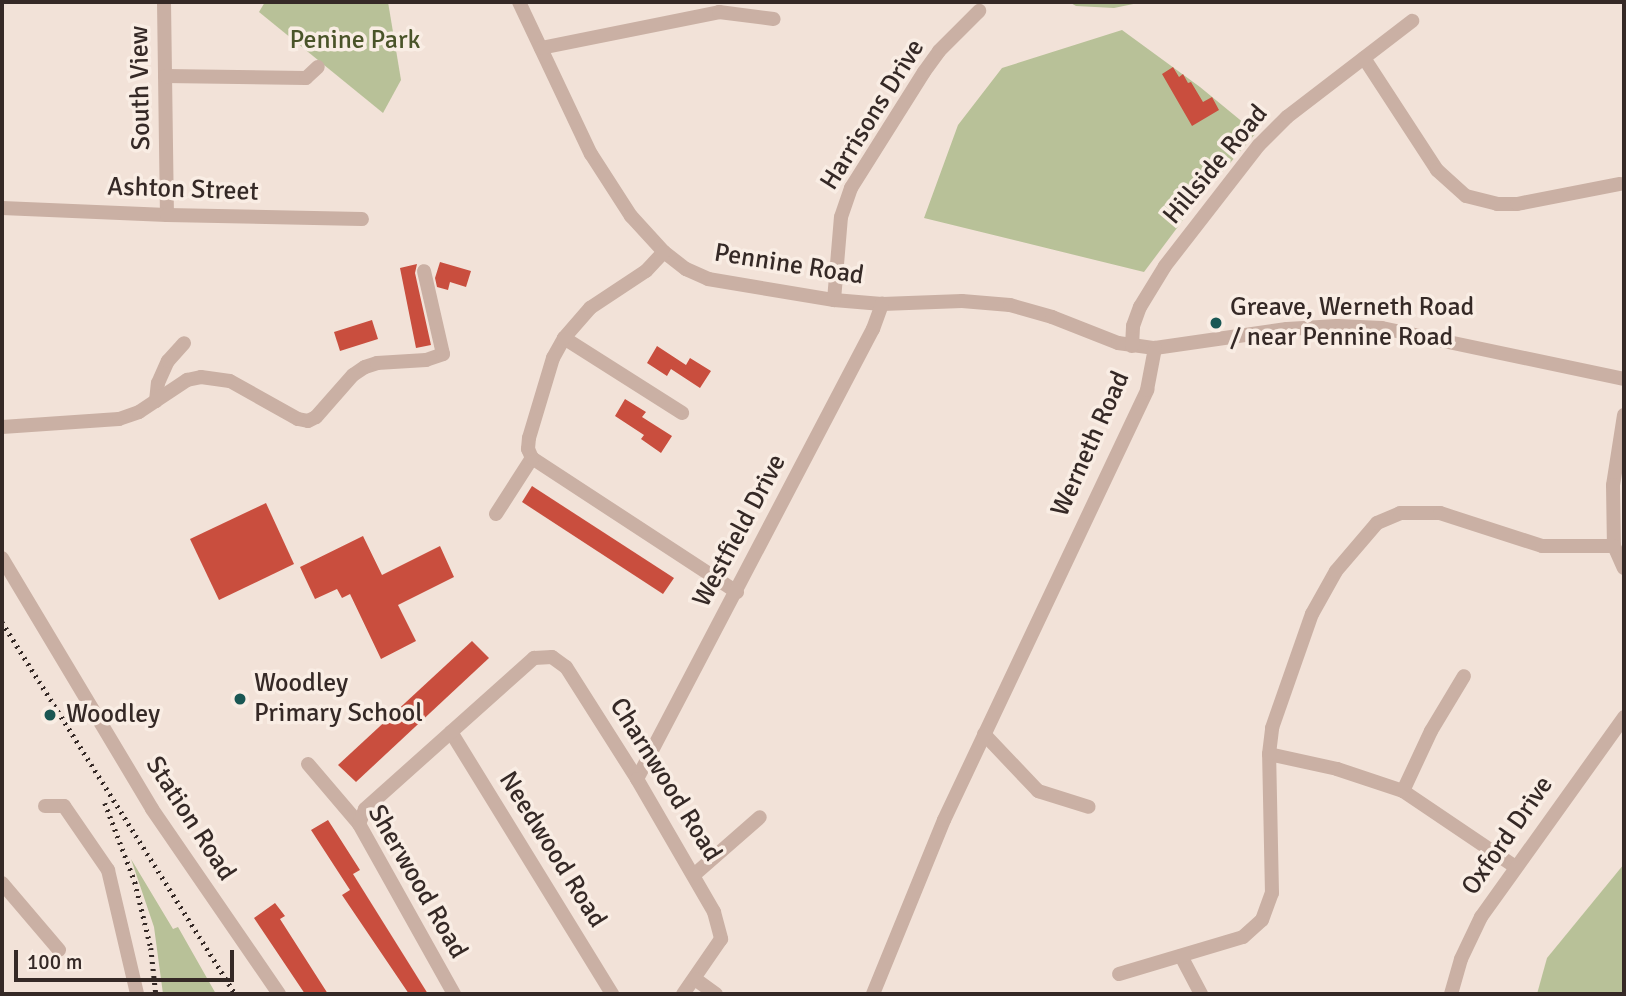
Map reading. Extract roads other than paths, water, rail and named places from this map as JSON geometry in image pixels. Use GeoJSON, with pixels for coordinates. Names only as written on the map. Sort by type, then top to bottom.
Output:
{"type":"FeatureCollection","features":[{"type":"Feature","properties":{"kind":"street","name":"South View"},"geometry":{"type":"LineString","coordinates":[[164,2],[167,215]]}},
{"type":"Feature","properties":{"kind":"street","name":"Pennine Road"},"geometry":{"type":"LineString","coordinates":[[519,2],[591,154],[631,216],[664,252],[686,269],[708,279],[834,300],[881,304],[962,301],[1010,305],[1132,346],[1155,348]]}},
{"type":"Feature","properties":{"kind":"street","name":"Harrisons Drive"},"geometry":{"type":"LineString","coordinates":[[834,300],[841,217],[851,188],[939,51],[979,11]]}},
{"type":"Feature","properties":{"kind":"street"},"geometry":{"type":"LineString","coordinates":[[541,48],[719,12],[774,19]]}},
{"type":"Feature","properties":{"kind":"street","name":"Hillside Road"},"geometry":{"type":"LineString","coordinates":[[1132,346],[1133,326],[1140,307],[1165,266],[1226,185],[1287,117],[1412,21]]}},
{"type":"Feature","properties":{"kind":"street"},"geometry":{"type":"LineString","coordinates":[[1364,58],[1437,170],[1466,196],[1497,204],[1517,204],[1620,184]]}},
{"type":"Feature","properties":{"kind":"street"},"geometry":{"type":"LineString","coordinates":[[165,76],[306,78],[318,67]]}},
{"type":"Feature","properties":{"kind":"street","name":"Ashton Street"},"geometry":{"type":"LineString","coordinates":[[2,208],[362,219]]}},
{"type":"Feature","properties":{"kind":"street"},"geometry":{"type":"LineString","coordinates":[[664,252],[646,271],[590,308],[564,338],[553,358],[528,449],[532,458],[737,592]]}},
{"type":"Feature","properties":{"kind":"street"},"geometry":{"type":"LineString","coordinates":[[2,427],[119,419],[156,401],[187,380],[216,377],[230,380],[298,419],[308,421],[316,417],[353,375],[365,367],[377,363],[426,360],[443,354],[424,271]]}},
{"type":"Feature","properties":{"kind":"street","name":"Westfield Drive"},"geometry":{"type":"LineString","coordinates":[[637,779],[873,329],[881,304]]}},
{"type":"Feature","properties":{"kind":"street","name":"Werneth Road"},"geometry":{"type":"LineString","coordinates":[[873,994],[944,820],[1147,390],[1155,348],[1287,329],[1358,326],[1443,339],[1624,379]]}},
{"type":"Feature","properties":{"kind":"street"},"geometry":{"type":"LineString","coordinates":[[564,338],[682,413]]}},
{"type":"Feature","properties":{"kind":"street"},"geometry":{"type":"LineString","coordinates":[[156,401],[158,383],[168,361],[184,343]]}},
{"type":"Feature","properties":{"kind":"street"},"geometry":{"type":"LineString","coordinates":[[1624,415],[1614,485],[1614,546],[1624,568]]}},
{"type":"Feature","properties":{"kind":"street"},"geometry":{"type":"LineString","coordinates":[[496,514],[532,458]]}},
{"type":"Feature","properties":{"kind":"street"},"geometry":{"type":"LineString","coordinates":[[1119,974],[1242,937],[1262,920],[1272,893],[1269,754],[1272,729],[1312,614],[1336,571],[1377,523],[1400,513],[1440,513],[1542,546],[1614,546]]}},
{"type":"Feature","properties":{"kind":"street","name":"Station Road"},"geometry":{"type":"LineString","coordinates":[[2,558],[152,808],[279,994]]}},
{"type":"Feature","properties":{"kind":"street","name":"Charnwood Road"},"geometry":{"type":"LineString","coordinates":[[450,732],[534,658],[552,657],[566,667],[695,874],[714,912],[721,939],[695,979]]}},
{"type":"Feature","properties":{"kind":"street"},"geometry":{"type":"LineString","coordinates":[[1403,791],[1431,731],[1464,676]]}},
{"type":"Feature","properties":{"kind":"street","name":"Oxford Drive"},"geometry":{"type":"LineString","coordinates":[[1451,994],[1461,959],[1480,916],[1624,717]]}},
{"type":"Feature","properties":{"kind":"street"},"geometry":{"type":"LineString","coordinates":[[359,824],[365,809],[450,732]]}},
{"type":"Feature","properties":{"kind":"street","name":"Needwood Road"},"geometry":{"type":"LineString","coordinates":[[450,732],[612,994]]}},
{"type":"Feature","properties":{"kind":"street"},"geometry":{"type":"LineString","coordinates":[[984,734],[1038,791],[1089,807]]}},
{"type":"Feature","properties":{"kind":"street"},"geometry":{"type":"LineString","coordinates":[[1269,754],[1337,769],[1403,791],[1514,866]]}},
{"type":"Feature","properties":{"kind":"street","name":"Sherwood Road"},"geometry":{"type":"LineString","coordinates":[[308,764],[359,824],[454,994]]}},
{"type":"Feature","properties":{"kind":"street"},"geometry":{"type":"LineString","coordinates":[[45,806],[64,806],[108,870],[137,994]]}},
{"type":"Feature","properties":{"kind":"street"},"geometry":{"type":"LineString","coordinates":[[695,874],[760,817]]}},
{"type":"Feature","properties":{"kind":"street"},"geometry":{"type":"LineString","coordinates":[[2,883],[59,950]]}},
{"type":"Feature","properties":{"kind":"street"},"geometry":{"type":"LineString","coordinates":[[1181,956],[1201,994]]}},
{"type":"Feature","properties":{"kind":"street"},"geometry":{"type":"LineString","coordinates":[[682,994],[695,979],[716,994]]}},
{"type":"Feature","properties":{"kind":"railway"},"geometry":{"type":"LineString","coordinates":[[2,622],[235,994]]}},
{"type":"Feature","properties":{"kind":"railway"},"geometry":{"type":"LineString","coordinates":[[105,803],[135,882],[151,948],[156,994]]}},
{"type":"Feature","properties":{"kind":"place","name":"Greave, Werneth Road / near Pennine Road"},"geometry":{"type":"Point","coordinates":[1216,323]}},
{"type":"Feature","properties":{"kind":"place","name":"Woodley Primary School"},"geometry":{"type":"Point","coordinates":[240,699]}},
{"type":"Feature","properties":{"kind":"place","name":"Woodley"},"geometry":{"type":"Point","coordinates":[50,715]}},
{"type":"Feature","properties":{"kind":"park label","name":"Penine Park"},"geometry":{"type":"Point","coordinates":[355,41]}}]}
